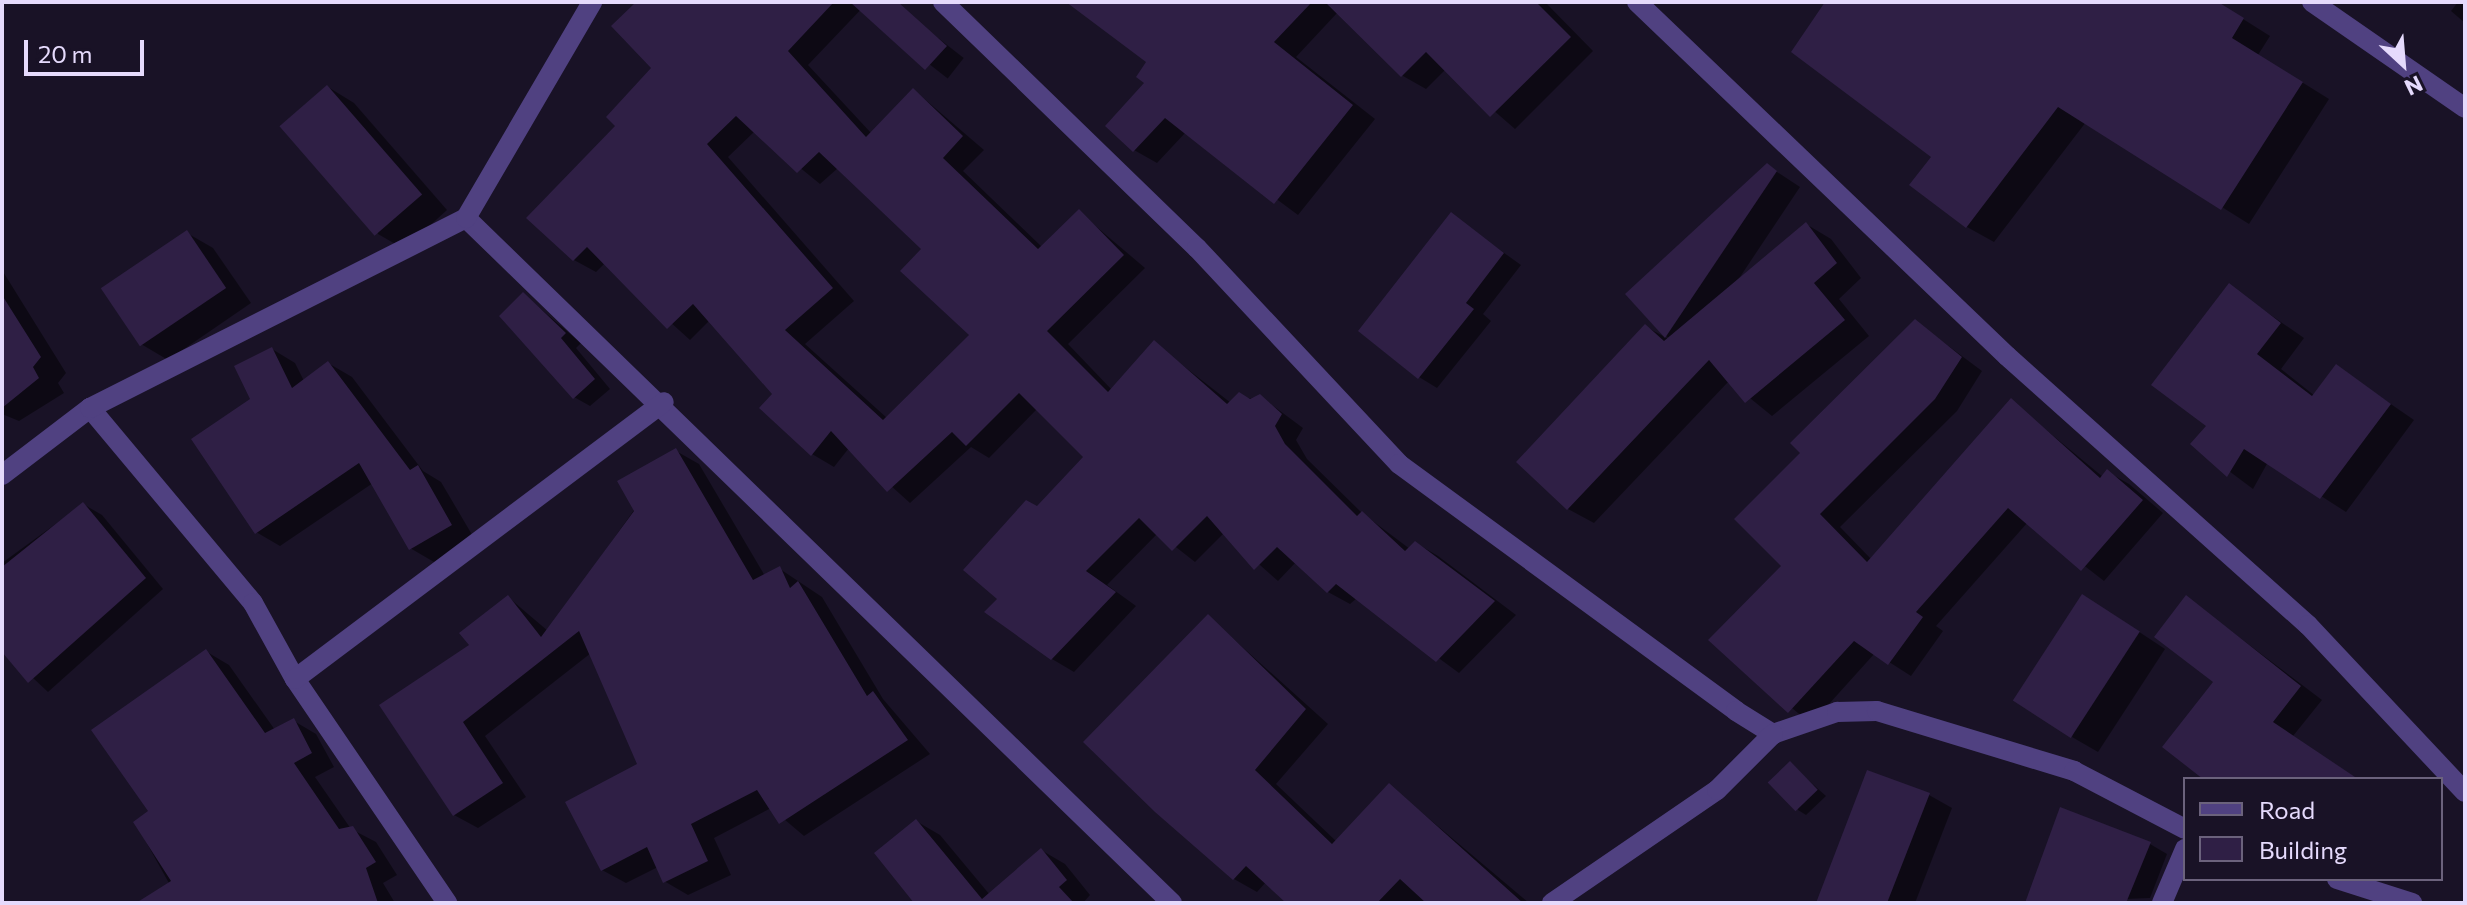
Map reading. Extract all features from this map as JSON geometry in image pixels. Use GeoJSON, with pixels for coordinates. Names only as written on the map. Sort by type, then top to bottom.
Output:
{"type":"FeatureCollection","features":[{"type":"Feature","properties":{"kind":"street"},"geometry":{"type":"LineString","coordinates":[[2,475],[90,408],[466,218],[592,2]]}},
{"type":"Feature","properties":{"kind":"street"},"geometry":{"type":"LineString","coordinates":[[943,2],[1197,248],[1399,464],[1773,734]]}},
{"type":"Feature","properties":{"kind":"street"},"geometry":{"type":"LineString","coordinates":[[1637,2],[2007,356],[2308,625],[2465,792]]}},
{"type":"Feature","properties":{"kind":"street"},"geometry":{"type":"LineString","coordinates":[[2312,2],[2465,108]]}},
{"type":"Feature","properties":{"kind":"street"},"geometry":{"type":"LineString","coordinates":[[466,218],[664,402],[1172,903]]}},
{"type":"Feature","properties":{"kind":"street"},"geometry":{"type":"LineString","coordinates":[[295,679],[664,402]]}},
{"type":"Feature","properties":{"kind":"street"},"geometry":{"type":"LineString","coordinates":[[90,408],[253,603],[295,679],[447,903]]}},
{"type":"Feature","properties":{"kind":"street"},"geometry":{"type":"LineString","coordinates":[[1552,903],[1717,790],[1773,734],[1837,712],[1877,711],[2074,771],[2183,828]]}},
{"type":"Feature","properties":{"kind":"street"},"geometry":{"type":"LineString","coordinates":[[2162,903],[2183,854]]}},
{"type":"Feature","properties":{"kind":"street"},"geometry":{"type":"LineString","coordinates":[[2343,881],[2412,903]]}},
{"type":"Feature","properties":{"kind":"building"},"geometry":{"type":"Polygon","coordinates":[[[636,2],[834,2],[788,51],[866,137],[913,88],[963,136],[943,158],[1038,249],[1079,209],[1124,255],[1047,331],[1108,392],[1154,340],[1227,404],[1239,392],[1250,399],[1260,394],[1282,414],[1275,426],[1285,444],[1357,516],[1362,511],[1405,551],[1415,541],[1495,601],[1436,662],[1336,584],[1327,593],[1277,547],[1254,570],[1207,516],[1172,551],[1139,518],[1086,571],[1116,592],[1051,660],[984,612],[997,599],[963,570],[1026,500],[1037,506],[1083,457],[1019,393],[966,446],[952,432],[887,492],[831,431],[811,456],[759,408],[772,394],[693,304],[667,329],[587,247],[573,261],[526,218],[615,126],[606,117],[651,68],[611,26],[636,2]],[[736,116],[707,144],[833,288],[785,330],[883,420],[969,335],[900,271],[921,249],[819,152],[797,173],[736,116]]]}},
{"type":"Feature","properties":{"kind":"building"},"geometry":{"type":"Polygon","coordinates":[[[850,2],[898,2],[947,46],[925,70],[850,2]]]}},
{"type":"Feature","properties":{"kind":"building"},"geometry":{"type":"Polygon","coordinates":[[[1066,2],[1312,2],[1274,42],[1353,105],[1274,204],[1165,118],[1133,152],[1105,126],[1144,83],[1136,77],[1146,62],[1066,2]]]}},
{"type":"Feature","properties":{"kind":"building"},"geometry":{"type":"Polygon","coordinates":[[[1325,2],[1536,2],[1571,37],[1490,117],[1426,52],[1401,77],[1325,2]]]}},
{"type":"Feature","properties":{"kind":"building"},"geometry":{"type":"Polygon","coordinates":[[[1825,2],[2218,2],[2244,18],[2232,38],[2303,82],[2221,210],[2058,107],[1966,228],[1909,185],[1931,157],[1791,52],[1825,2]]]}},
{"type":"Feature","properties":{"kind":"building"},"geometry":{"type":"Polygon","coordinates":[[[327,85],[422,194],[375,236],[279,126],[327,85]]]}},
{"type":"Feature","properties":{"kind":"building"},"geometry":{"type":"Polygon","coordinates":[[[1767,163],[1777,171],[1665,338],[1625,294],[1767,163]]]}},
{"type":"Feature","properties":{"kind":"building"},"geometry":{"type":"Polygon","coordinates":[[[1451,212],[1504,253],[1466,303],[1474,309],[1418,379],[1358,331],[1451,212]]]}},
{"type":"Feature","properties":{"kind":"building"},"geometry":{"type":"Polygon","coordinates":[[[1806,222],[1837,263],[1814,283],[1845,320],[1745,403],[1709,360],[1567,510],[1516,462],[1645,324],[1664,341],[1806,222]]]}},
{"type":"Feature","properties":{"kind":"building"},"geometry":{"type":"Polygon","coordinates":[[[187,230],[226,288],[140,346],[101,288],[187,230]]]}},
{"type":"Feature","properties":{"kind":"building"},"geometry":{"type":"Polygon","coordinates":[[[2229,283],[2281,323],[2257,354],[2312,396],[2336,364],[2391,404],[2320,499],[2244,449],[2227,477],[2190,444],[2206,426],[2151,385],[2229,283]]]}},
{"type":"Feature","properties":{"kind":"building"},"geometry":{"type":"Polygon","coordinates":[[[523,292],[566,333],[561,338],[595,379],[573,399],[499,316],[523,292]]]}},
{"type":"Feature","properties":{"kind":"building"},"geometry":{"type":"Polygon","coordinates":[[[2,295],[41,357],[33,367],[39,378],[2,408],[2,295]]]}},
{"type":"Feature","properties":{"kind":"building"},"geometry":{"type":"Polygon","coordinates":[[[1915,319],[1962,357],[1935,399],[1820,514],[1867,562],[2011,398],[2100,478],[2107,469],[2143,500],[2081,571],[2008,508],[1916,612],[1923,617],[1888,665],[1854,641],[1788,713],[1708,640],[1781,566],[1734,519],[1800,453],[1790,443],[1915,319]]]}},
{"type":"Feature","properties":{"kind":"building"},"geometry":{"type":"Polygon","coordinates":[[[272,347],[292,388],[328,361],[410,470],[418,465],[452,525],[409,550],[359,463],[255,534],[191,439],[250,399],[234,366],[272,347]]]}},
{"type":"Feature","properties":{"kind":"building"},"geometry":{"type":"Polygon","coordinates":[[[676,448],[753,580],[780,566],[790,588],[798,581],[867,696],[873,691],[908,740],[779,824],[757,790],[691,824],[708,861],[663,883],[647,847],[601,871],[565,802],[637,764],[579,631],[463,722],[503,783],[453,816],[379,705],[469,645],[459,633],[508,595],[541,637],[634,511],[617,481],[676,448]]]}},
{"type":"Feature","properties":{"kind":"building"},"geometry":{"type":"Polygon","coordinates":[[[83,502],[146,578],[28,683],[2,652],[2,567],[83,502]]]}},
{"type":"Feature","properties":{"kind":"building"},"geometry":{"type":"Polygon","coordinates":[[[2082,594],[2140,632],[2071,738],[2013,701],[2082,594]]]}},
{"type":"Feature","properties":{"kind":"building"},"geometry":{"type":"Polygon","coordinates":[[[2186,595],[2301,686],[2273,722],[2355,777],[2200,777],[2162,747],[2213,682],[2154,637],[2186,595]]]}},
{"type":"Feature","properties":{"kind":"building"},"geometry":{"type":"Polygon","coordinates":[[[1208,614],[1306,709],[1255,770],[1332,844],[1389,783],[1523,903],[1426,903],[1400,879],[1377,903],[1286,903],[1246,866],[1233,880],[1155,812],[1083,742],[1208,614]]]}},
{"type":"Feature","properties":{"kind":"building"},"geometry":{"type":"Polygon","coordinates":[[[206,649],[265,733],[294,718],[312,753],[294,763],[339,829],[353,826],[376,862],[366,868],[378,903],[136,903],[171,881],[133,822],[148,811],[91,730],[206,649]]]}},
{"type":"Feature","properties":{"kind":"building"},"geometry":{"type":"Polygon","coordinates":[[[1790,761],[1818,790],[1795,811],[1768,783],[1790,761]]]}},
{"type":"Feature","properties":{"kind":"building"},"geometry":{"type":"Polygon","coordinates":[[[1867,770],[1930,793],[1887,903],[1816,903],[1867,770]]]}},
{"type":"Feature","properties":{"kind":"building"},"geometry":{"type":"Polygon","coordinates":[[[2060,807],[2151,842],[2126,903],[2025,903],[2060,807]]]}},
{"type":"Feature","properties":{"kind":"building"},"geometry":{"type":"Polygon","coordinates":[[[916,819],[982,899],[1041,848],[1067,880],[1059,887],[1074,903],[914,903],[874,853],[916,819]]]}}]}
